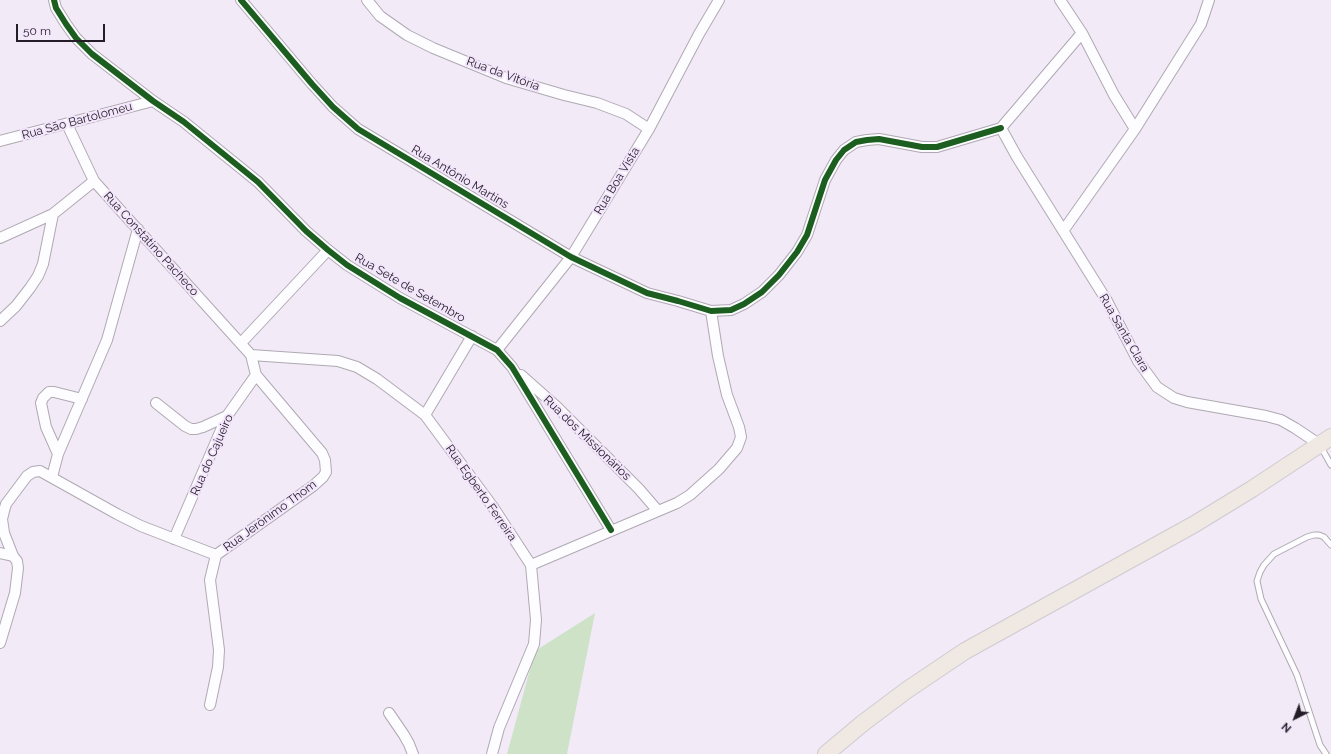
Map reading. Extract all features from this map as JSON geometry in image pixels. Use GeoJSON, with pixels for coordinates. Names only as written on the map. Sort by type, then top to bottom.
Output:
{"type":"FeatureCollection","features":[{"type":"Feature","properties":{"kind":"main road"},"geometry":{"type":"LineString","coordinates":[[826,754],[863,723],[907,690],[964,651],[1193,525],[1252,489],[1325,440]]}},
{"type":"Feature","properties":{"kind":"street","name":"Rua Sete de Setembro"},"geometry":{"type":"LineString","coordinates":[[54,0],[56,8],[66,24],[76,38],[92,54],[153,101],[184,122],[258,182],[306,231],[328,250],[347,265],[400,298],[497,350],[512,368],[611,530]]}},
{"type":"Feature","properties":{"kind":"street","name":"Rua Antônio Martins"},"geometry":{"type":"LineString","coordinates":[[241,0],[312,84],[333,107],[358,129],[571,257],[647,293],[711,312]]}},
{"type":"Feature","properties":{"kind":"street","name":"Rua da Vitória"},"geometry":{"type":"LineString","coordinates":[[367,0],[380,16],[407,35],[433,48],[506,78],[597,103],[626,114],[649,129]]}},
{"type":"Feature","properties":{"kind":"street","name":"Rua Boa Vista"},"geometry":{"type":"LineString","coordinates":[[497,350],[571,257],[649,129],[699,34],[719,0]]}},
{"type":"Feature","properties":{"kind":"street"},"geometry":{"type":"LineString","coordinates":[[1060,0],[1082,33],[1114,95],[1135,130]]}},
{"type":"Feature","properties":{"kind":"street"},"geometry":{"type":"LineString","coordinates":[[1063,231],[1135,130],[1201,24],[1209,0]]}},
{"type":"Feature","properties":{"kind":"street"},"geometry":{"type":"LineString","coordinates":[[531,564],[677,503],[690,495],[719,469],[737,448],[741,437],[739,427],[727,395],[718,356],[711,312],[731,310],[744,304],[762,292],[779,275],[797,252],[807,235],[825,180],[836,160],[844,150],[856,142],[873,139],[922,147],[937,147],[1001,128],[1082,33]]}},
{"type":"Feature","properties":{"kind":"street","name":"Rua São Bartolomeu"},"geometry":{"type":"LineString","coordinates":[[0,141],[153,101]]}},
{"type":"Feature","properties":{"kind":"street","name":"Rua Constatino Pacheco"},"geometry":{"type":"LineString","coordinates":[[67,124],[94,181],[251,354]]}},
{"type":"Feature","properties":{"kind":"street","name":"Rua Santa Clara"},"geometry":{"type":"LineString","coordinates":[[1001,128],[1017,157],[1107,301],[1138,361],[1157,387],[1174,398],[1187,402],[1281,420],[1295,428],[1325,440]]}},
{"type":"Feature","properties":{"kind":"street"},"geometry":{"type":"LineString","coordinates":[[0,238],[53,214],[94,181]]}},
{"type":"Feature","properties":{"kind":"street"},"geometry":{"type":"LineString","coordinates":[[0,321],[16,306],[38,276],[43,264],[53,214]]}},
{"type":"Feature","properties":{"kind":"street"},"geometry":{"type":"LineString","coordinates":[[52,477],[58,454],[107,340],[138,229]]}},
{"type":"Feature","properties":{"kind":"street"},"geometry":{"type":"LineString","coordinates":[[241,343],[328,250]]}},
{"type":"Feature","properties":{"kind":"street"},"geometry":{"type":"LineString","coordinates":[[425,415],[472,336]]}},
{"type":"Feature","properties":{"kind":"street"},"geometry":{"type":"LineString","coordinates":[[251,354],[256,375]]}},
{"type":"Feature","properties":{"kind":"street","name":"Rua Egberto Ferreira"},"geometry":{"type":"LineString","coordinates":[[251,354],[338,361],[357,367],[377,379],[425,415],[493,507],[531,564],[536,620],[534,644],[503,715],[492,754]]}},
{"type":"Feature","properties":{"kind":"street","name":"Rua dos Missionários"},"geometry":{"type":"LineString","coordinates":[[512,368],[557,407],[658,511]]}},
{"type":"Feature","properties":{"kind":"street","name":"Rua do Cajueiro"},"geometry":{"type":"LineString","coordinates":[[174,539],[227,416],[256,375]]}},
{"type":"Feature","properties":{"kind":"street","name":"Rua Jerônimo Thom"},"geometry":{"type":"LineString","coordinates":[[216,555],[313,486],[323,477],[326,472],[326,466],[322,453],[256,375]]}},
{"type":"Feature","properties":{"kind":"street"},"geometry":{"type":"LineString","coordinates":[[58,454],[46,427],[41,403],[42,398],[49,392],[54,392],[82,400]]}},
{"type":"Feature","properties":{"kind":"street"},"geometry":{"type":"LineString","coordinates":[[156,403],[184,426],[191,429],[203,427],[227,416]]}},
{"type":"Feature","properties":{"kind":"street"},"geometry":{"type":"LineString","coordinates":[[0,643],[18,578],[17,561],[13,556],[4,533],[2,519],[6,504],[18,487],[33,472],[40,471],[117,514],[174,539],[216,555],[210,580],[219,650],[218,667],[210,705]]}},
{"type":"Feature","properties":{"kind":"street"},"geometry":{"type":"LineString","coordinates":[[0,553],[13,556]]}},
{"type":"Feature","properties":{"kind":"street"},"geometry":{"type":"LineString","coordinates":[[389,713],[404,735],[413,754]]}},
{"type":"Feature","properties":{"kind":"lane"},"geometry":{"type":"LineString","coordinates":[[1325,440],[1331,465]]}},
{"type":"Feature","properties":{"kind":"lane"},"geometry":{"type":"LineString","coordinates":[[1326,754],[1320,745],[1297,675],[1261,599],[1257,581],[1264,565],[1274,554],[1307,537],[1319,535],[1328,540],[1331,545]]}},
{"type":"Feature","properties":{"kind":"green space"},"geometry":{"type":"Polygon","coordinates":[[[595,613],[567,754],[507,754],[535,651],[595,613]]]}},
{"type":"Feature","properties":{"kind":"cycle path"},"geometry":{"type":"LineString","coordinates":[[54,0],[56,8],[66,24],[76,38],[92,54],[153,101],[184,122],[258,182],[306,231],[328,250],[347,265],[400,298],[497,350],[512,367],[611,530]]}},
{"type":"Feature","properties":{"kind":"cycle path"},"geometry":{"type":"LineString","coordinates":[[241,0],[312,84],[333,107],[358,129],[571,257],[647,293],[711,311],[731,310],[744,304],[762,292],[779,275],[797,252],[807,235],[825,180],[836,160],[844,150],[856,142],[879,139],[922,147],[937,147],[1001,128]]}}]}
